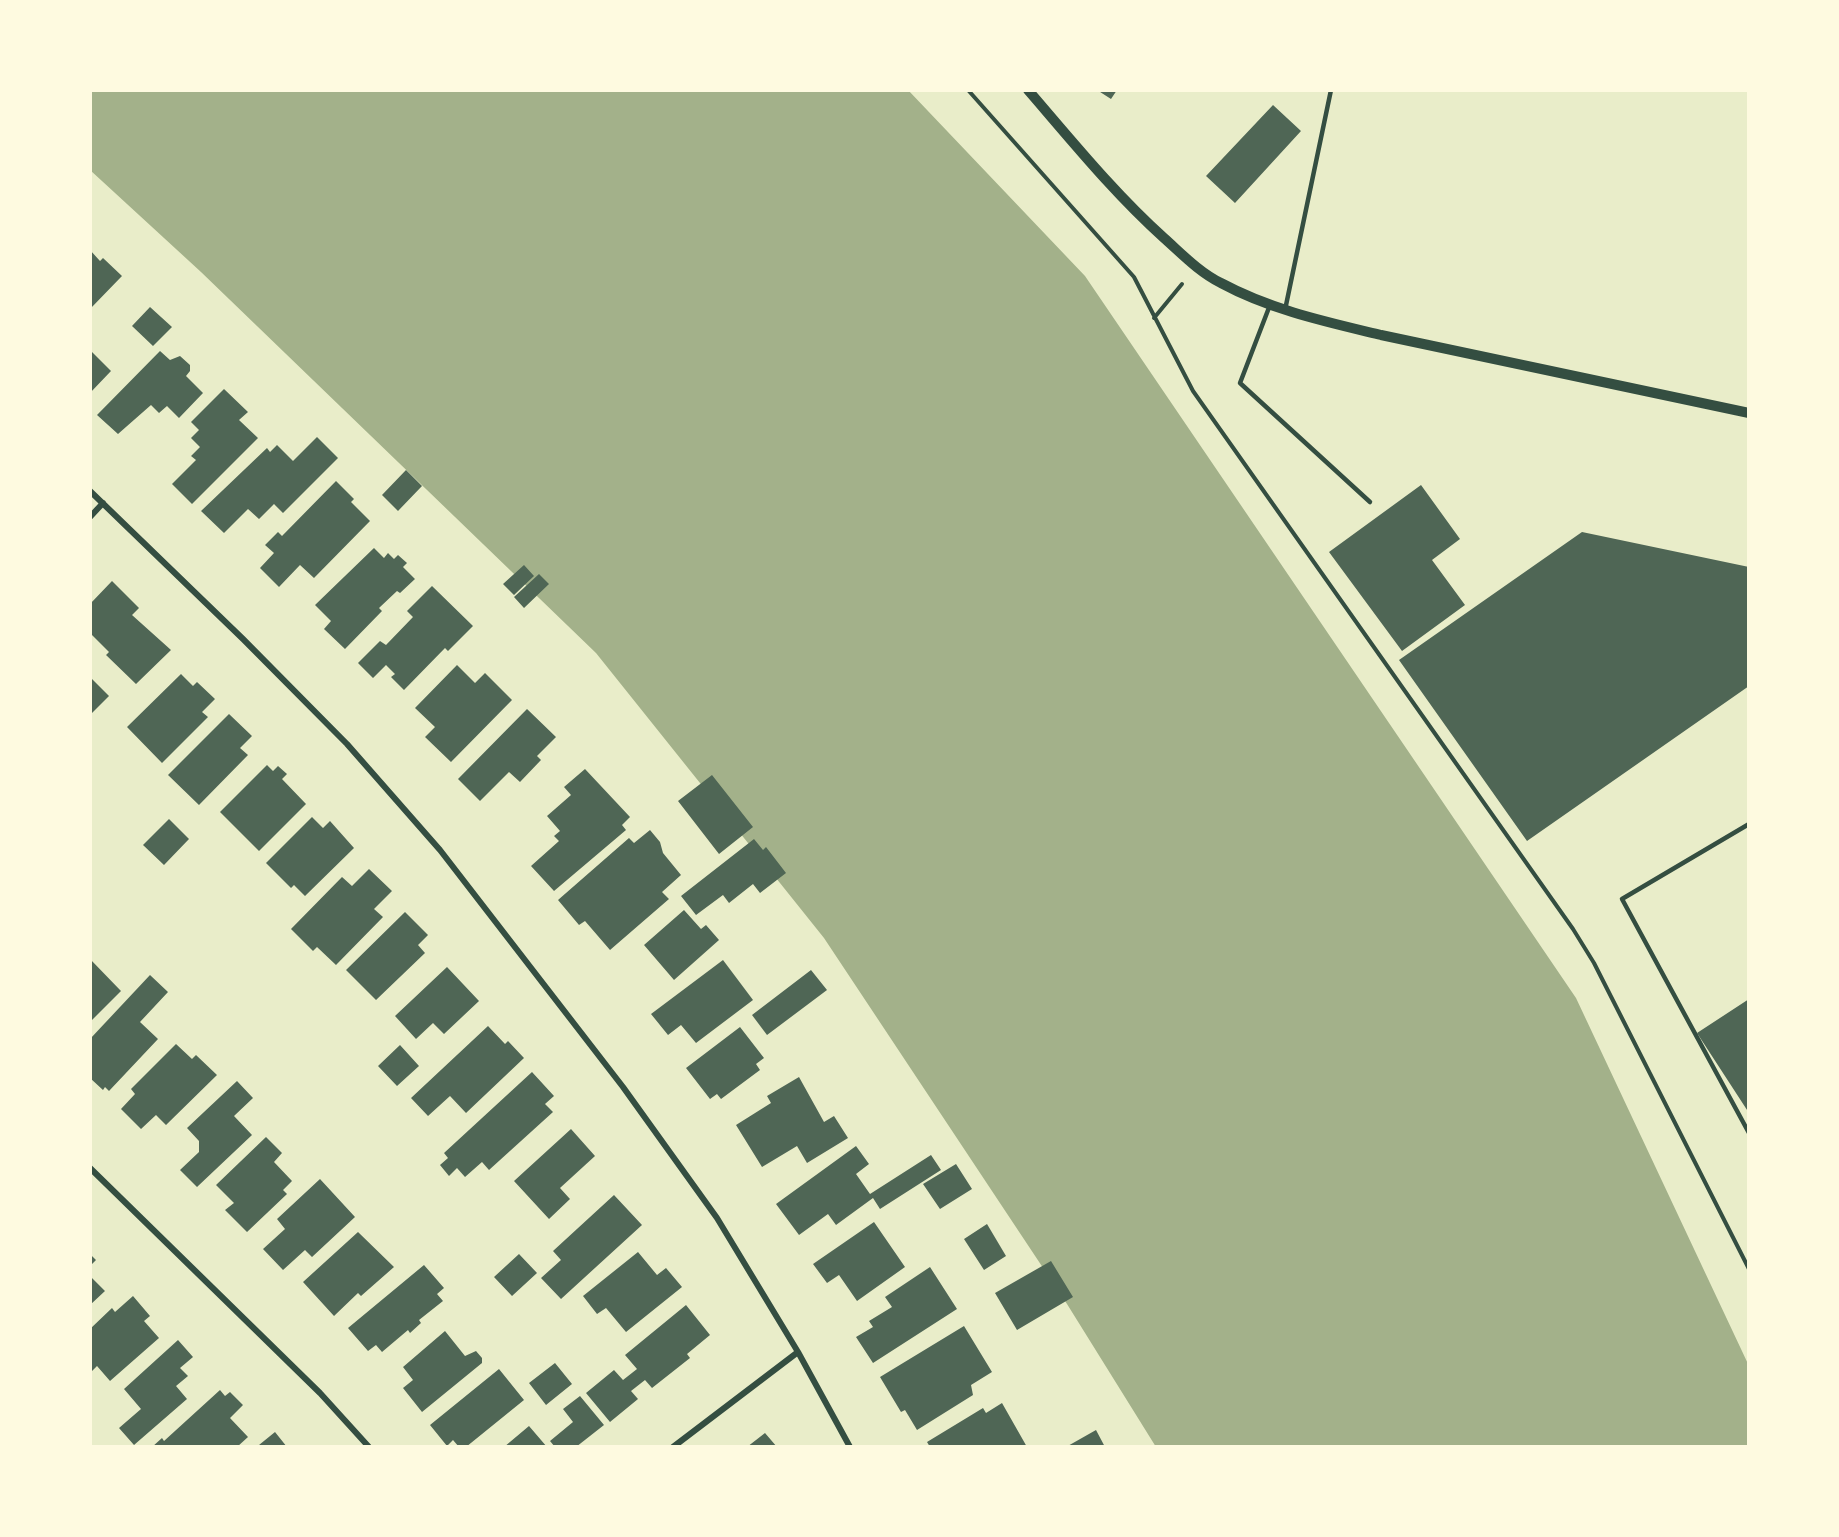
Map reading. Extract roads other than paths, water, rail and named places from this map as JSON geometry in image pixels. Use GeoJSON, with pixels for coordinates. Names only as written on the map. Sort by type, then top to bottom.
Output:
{"type":"FeatureCollection","features":[{"type":"Feature","properties":{"kind":"street"},"geometry":{"type":"LineString","coordinates":[[1028,90],[1125,201],[1193,265],[1219,282],[1270,305],[1381,335],[1749,413]]}},
{"type":"Feature","properties":{"kind":"street"},"geometry":{"type":"LineString","coordinates":[[90,491],[347,744],[440,850],[623,1087],[710,1209],[798,1352],[850,1447]]}},
{"type":"Feature","properties":{"kind":"street"},"geometry":{"type":"LineString","coordinates":[[90,517],[103,503]]}},
{"type":"Feature","properties":{"kind":"street"},"geometry":{"type":"LineString","coordinates":[[90,1168],[320,1393],[369,1447]]}},
{"type":"Feature","properties":{"kind":"street"},"geometry":{"type":"LineString","coordinates":[[673,1447],[798,1352]]}},
{"type":"Feature","properties":{"kind":"lane"},"geometry":{"type":"LineString","coordinates":[[1285,310],[1332,90]]}},
{"type":"Feature","properties":{"kind":"lane"},"geometry":{"type":"LineString","coordinates":[[1270,305],[1240,383],[1370,502]]}},
{"type":"Feature","properties":{"kind":"lane"},"geometry":{"type":"LineString","coordinates":[[1749,824],[1622,899],[1749,1133]]}}]}
